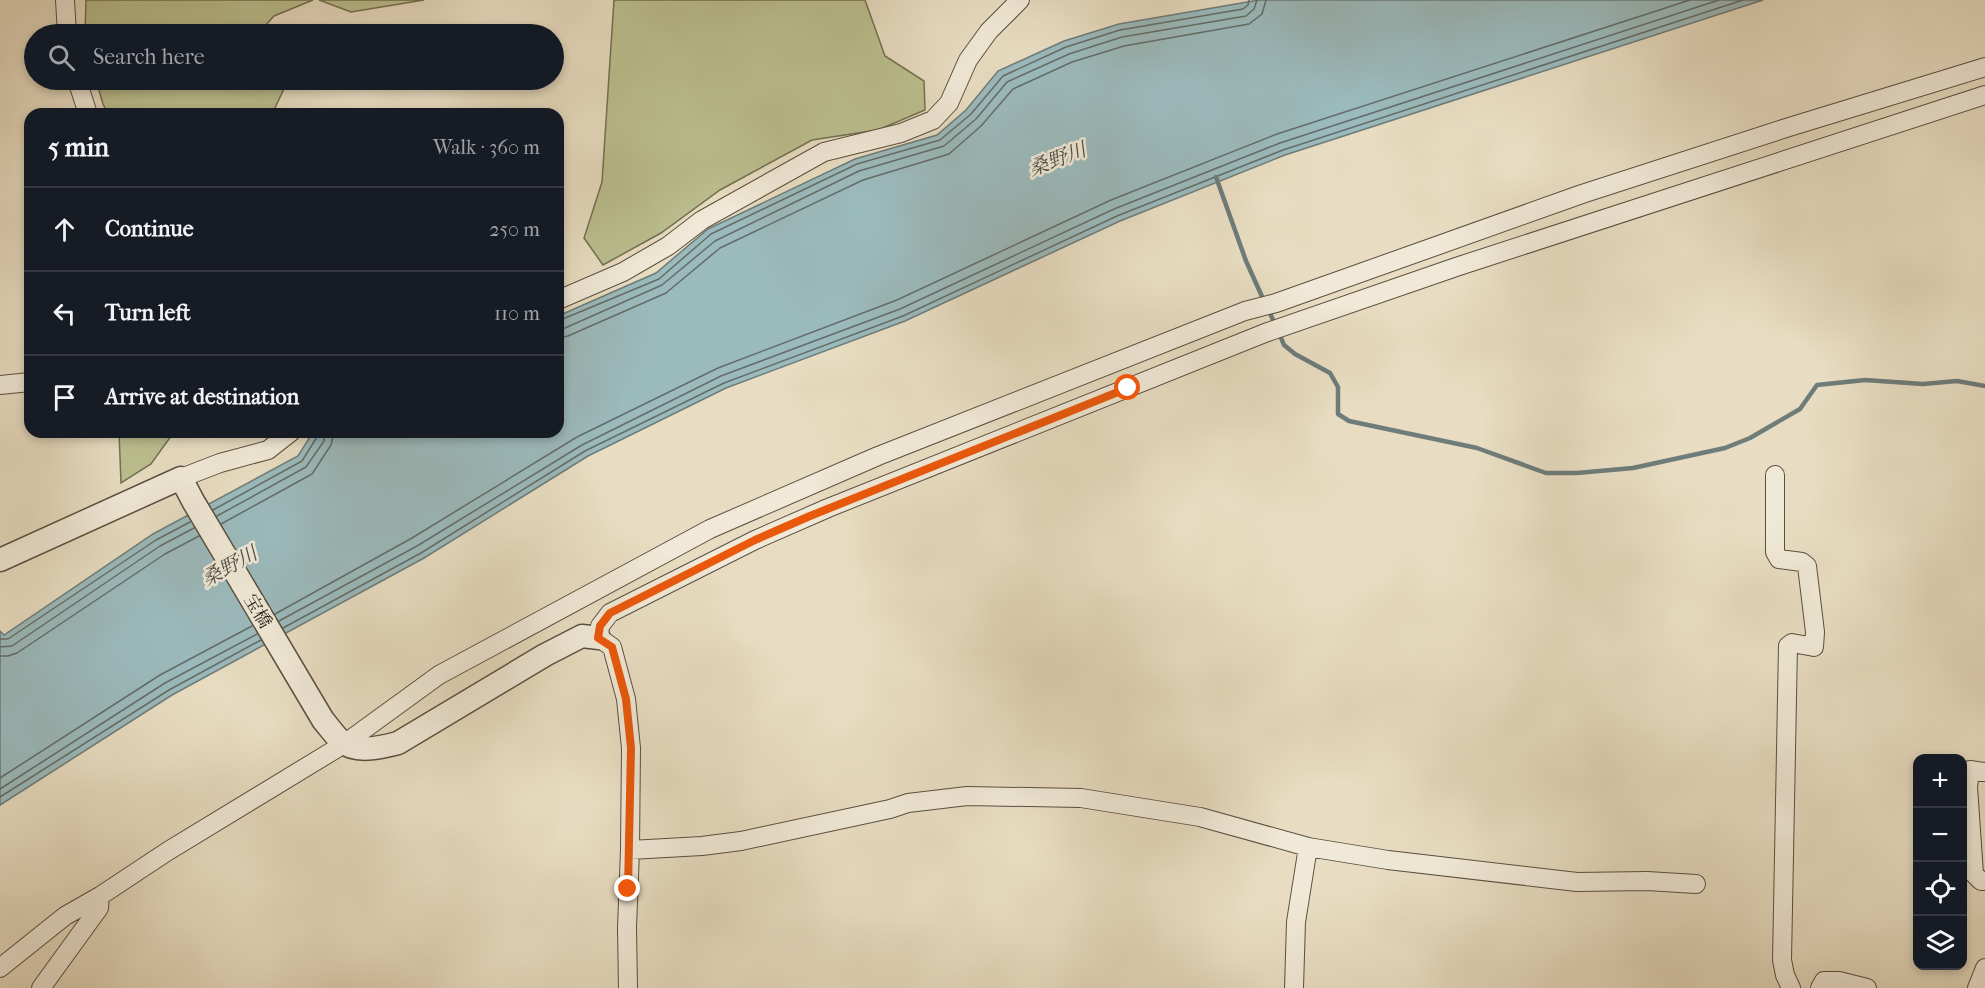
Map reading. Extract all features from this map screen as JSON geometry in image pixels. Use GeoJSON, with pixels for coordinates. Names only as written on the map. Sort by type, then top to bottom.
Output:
{"type":"FeatureCollection","features":[{"type":"Feature","properties":{"kind":"street"},"geometry":{"type":"LineString","coordinates":[[65,0],[66,24]]}},
{"type":"Feature","properties":{"kind":"street"},"geometry":{"type":"LineString","coordinates":[[564,297],[623,272],[668,246],[702,220],[824,152],[902,133],[933,120],[949,103],[968,60],[989,31],[1020,0]]}},
{"type":"Feature","properties":{"kind":"street"},"geometry":{"type":"LineString","coordinates":[[0,968],[65,916],[100,896],[168,850],[344,744],[449,669],[710,529],[878,456],[1245,311],[1276,303],[1593,190],[1985,67]]}},
{"type":"Feature","properties":{"kind":"street"},"geometry":{"type":"LineString","coordinates":[[80,90],[86,108]]}},
{"type":"Feature","properties":{"kind":"street"},"geometry":{"type":"LineString","coordinates":[[598,638],[600,626],[610,613],[755,540],[828,508],[1264,333],[1459,266],[1985,95]]}},
{"type":"Feature","properties":{"kind":"street"},"geometry":{"type":"LineString","coordinates":[[0,385],[24,382]]}},
{"type":"Feature","properties":{"kind":"street"},"geometry":{"type":"LineString","coordinates":[[0,560],[181,478],[220,463],[268,450],[283,438]]}},
{"type":"Feature","properties":{"kind":"street"},"geometry":{"type":"LineString","coordinates":[[1775,475],[1775,552],[1779,559],[1802,562],[1807,566],[1815,632],[1814,647],[1792,643],[1788,646],[1782,960],[1791,988]]}},
{"type":"Feature","properties":{"kind":"street","name":"宝橋"},"geometry":{"type":"LineString","coordinates":[[181,478],[322,720],[344,744]]}},
{"type":"Feature","properties":{"kind":"street"},"geometry":{"type":"LineString","coordinates":[[344,744],[373,749],[398,742],[582,636],[598,638],[612,647],[626,699],[631,748],[628,988]]}},
{"type":"Feature","properties":{"kind":"street"},"geometry":{"type":"LineString","coordinates":[[1985,772],[1970,770],[1968,787],[1974,874],[1981,881],[1985,881]]}},
{"type":"Feature","properties":{"kind":"street"},"geometry":{"type":"LineString","coordinates":[[630,850],[702,846],[741,841],[890,809],[908,803],[967,796],[1081,798],[1200,817],[1308,847],[1388,860],[1576,882],[1647,881],[1696,884]]}},
{"type":"Feature","properties":{"kind":"street"},"geometry":{"type":"LineString","coordinates":[[1294,988],[1296,922],[1308,847]]}},
{"type":"Feature","properties":{"kind":"street"},"geometry":{"type":"LineString","coordinates":[[42,988],[99,908],[100,896]]}},
{"type":"Feature","properties":{"kind":"street"},"geometry":{"type":"LineString","coordinates":[[1977,988],[1985,968]]}},
{"type":"Feature","properties":{"kind":"street"},"geometry":{"type":"LineString","coordinates":[[1820,988],[1824,981],[1839,981],[1867,988]]}},
{"type":"Feature","properties":{"kind":"green space"},"geometry":{"type":"Polygon","coordinates":[[[86,0],[313,0],[274,16],[267,24],[85,24],[86,0]]]}},
{"type":"Feature","properties":{"kind":"green space"},"geometry":{"type":"Polygon","coordinates":[[[319,0],[424,0],[351,12],[319,0]]]}},
{"type":"Feature","properties":{"kind":"green space"},"geometry":{"type":"Polygon","coordinates":[[[614,0],[865,0],[885,56],[924,81],[925,110],[878,130],[812,140],[720,190],[661,233],[603,265],[584,238],[602,182],[614,0]]]}},
{"type":"Feature","properties":{"kind":"green space"},"geometry":{"type":"Polygon","coordinates":[[[99,90],[283,91],[275,108],[105,108],[99,90]]]}},
{"type":"Feature","properties":{"kind":"green space"},"geometry":{"type":"Polygon","coordinates":[[[119,438],[170,438],[151,464],[121,483],[119,438]]]}},
{"type":"Feature","properties":{"kind":"water","name":"桑野川"},"geometry":{"type":"Polygon","coordinates":[[[1259,0],[1763,0],[1285,155],[1120,221],[905,321],[726,388],[588,456],[424,558],[172,695],[0,805],[0,631],[4,635],[153,534],[298,456],[309,438],[564,438],[564,313],[656,273],[708,229],[855,159],[937,135],[966,110],[998,71],[1064,41],[1119,24],[1259,0]]]}},
{"type":"Feature","properties":{"kind":"waterway"},"geometry":{"type":"LineString","coordinates":[[1216,177],[1246,261],[1264,301]]}},
{"type":"Feature","properties":{"kind":"waterway"},"geometry":{"type":"LineString","coordinates":[[1268,308],[1275,325]]}},
{"type":"Feature","properties":{"kind":"waterway"},"geometry":{"type":"LineString","coordinates":[[1279,333],[1284,345],[1295,354],[1330,373],[1338,387],[1338,414],[1349,421],[1477,448],[1546,473],[1633,468],[1725,448],[1750,438],[1800,409],[1817,385],[1865,380],[1923,384],[1957,381],[1985,386]]}},
{"type":"Feature","properties":{"kind":"route"},"geometry":{"type":"LineString","coordinates":[[628,889],[631,748],[626,699],[612,647],[598,638],[600,626],[610,613],[755,540],[810,516],[1128,388]]}}]}
